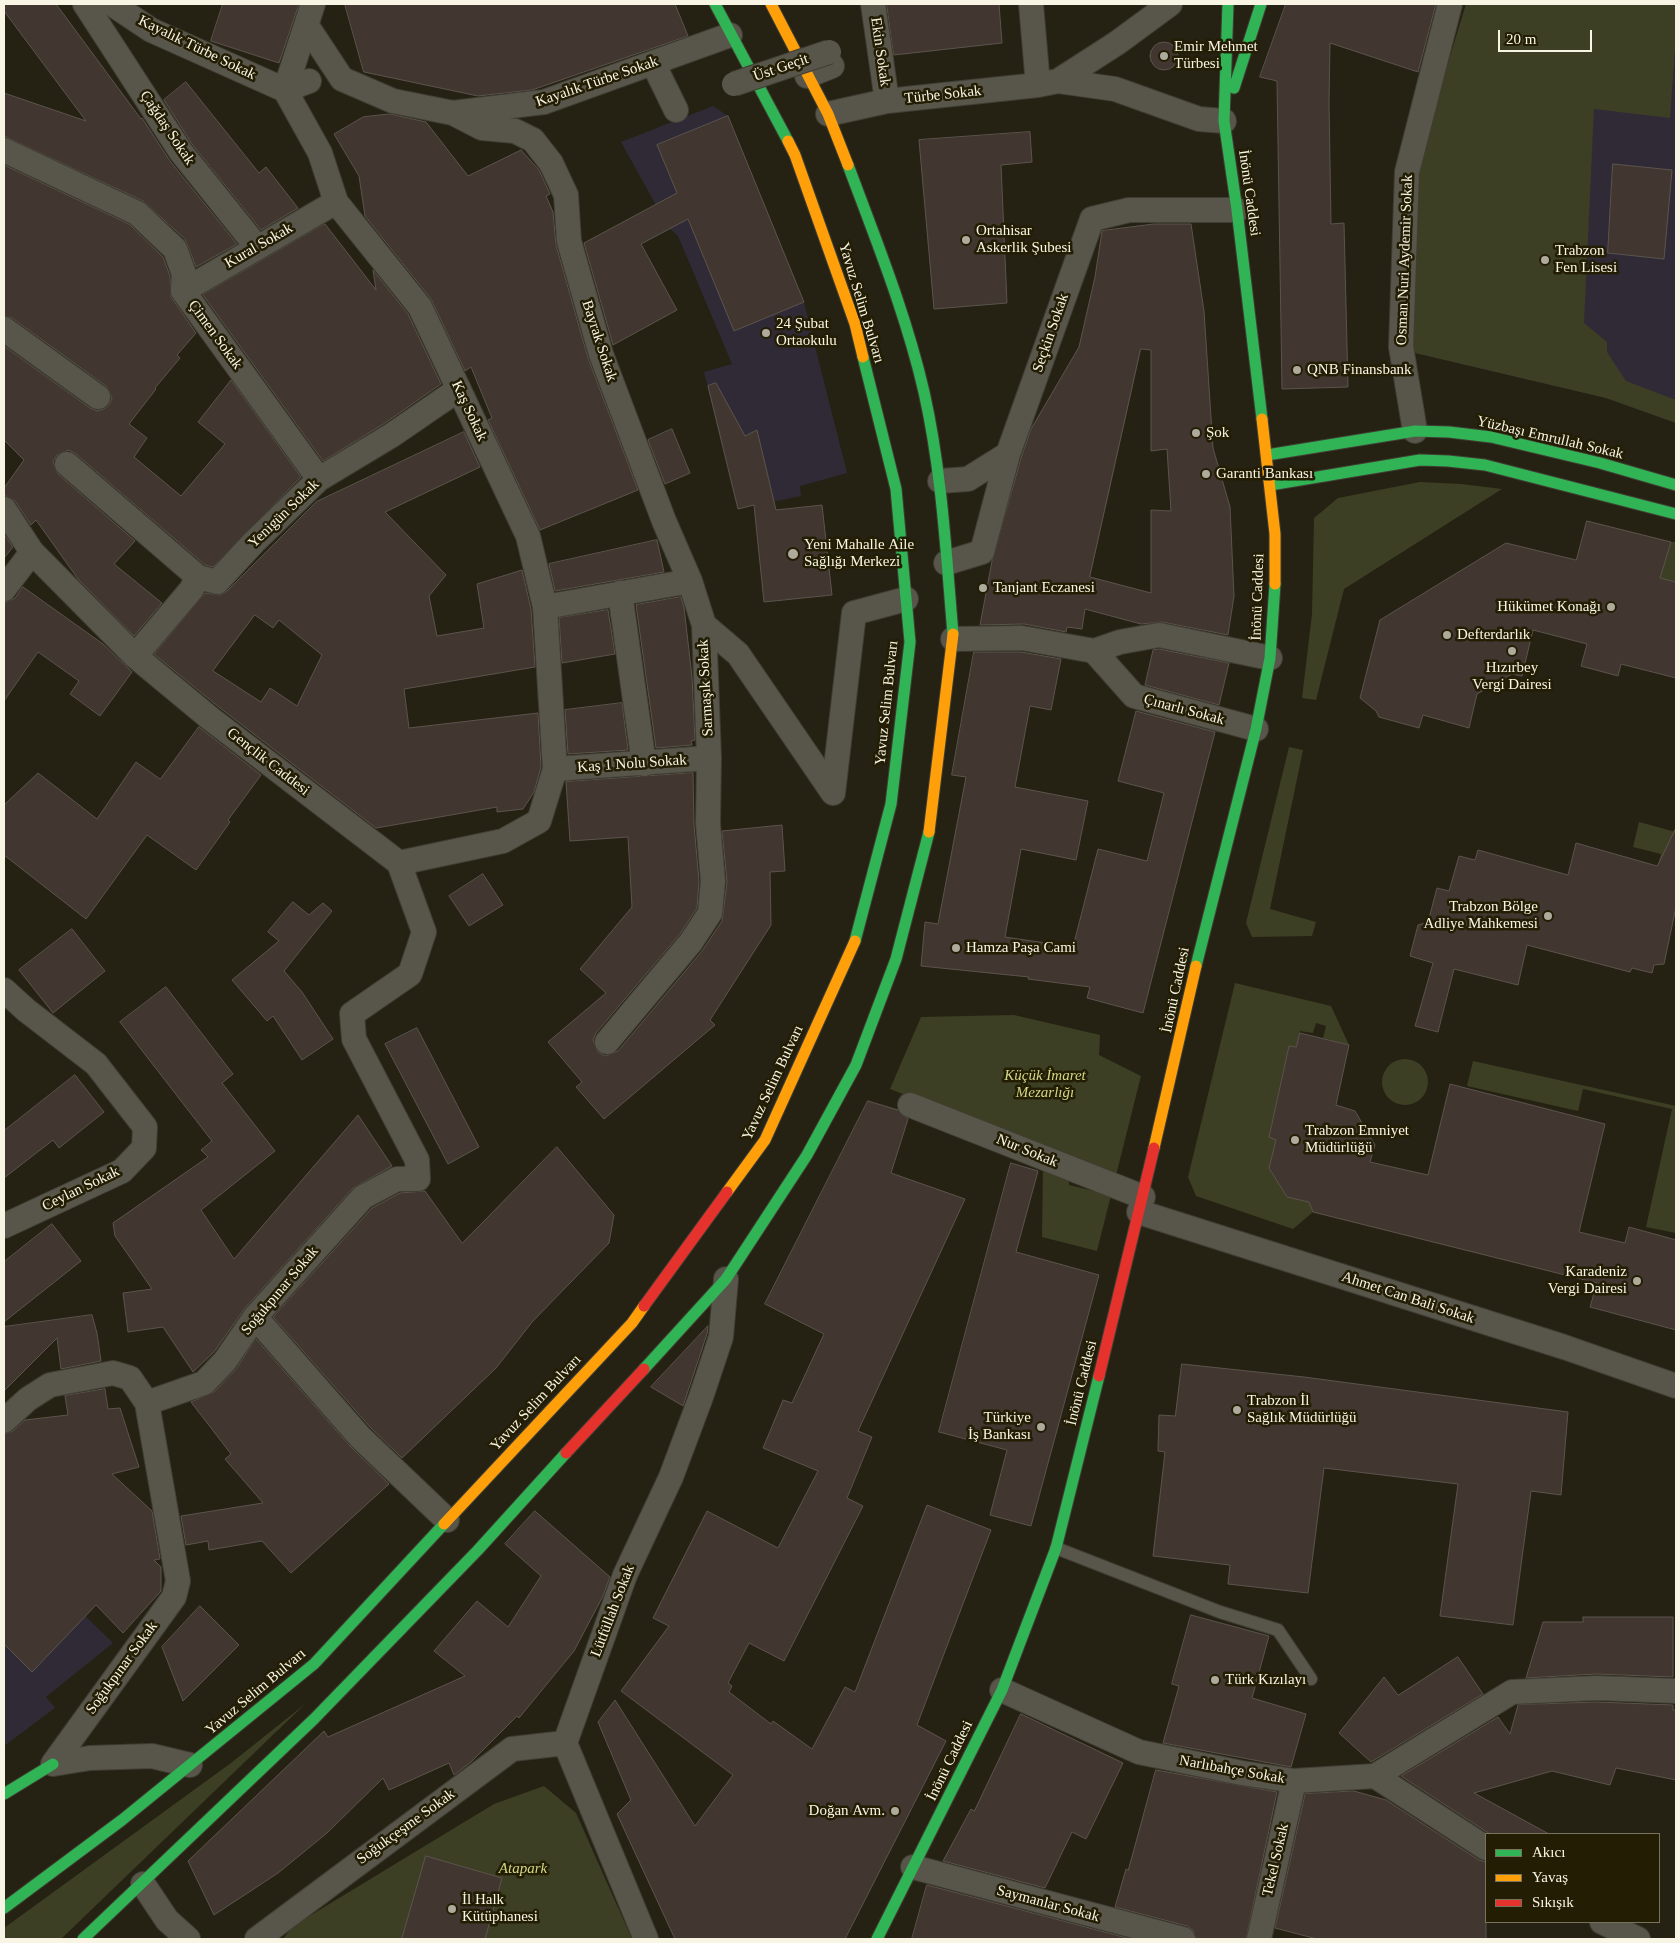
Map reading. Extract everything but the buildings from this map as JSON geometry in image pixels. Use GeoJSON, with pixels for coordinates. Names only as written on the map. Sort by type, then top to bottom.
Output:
{"type":"FeatureCollection","features":[{"type":"Feature","properties":{"kind":"main road","name":"Yavuz Selim Bulvarı"},"geometry":{"type":"LineString","coordinates":[[4,1908],[51,1875],[314,1664],[632,1323],[765,1140],[858,934],[891,804],[910,642],[896,489],[855,324],[795,155],[715,4]]}},
{"type":"Feature","properties":{"kind":"main road"},"geometry":{"type":"LineString","coordinates":[[83,1939],[143,1884],[314,1719],[478,1550],[726,1279],[807,1155],[856,1065],[896,959],[931,822],[953,639],[940,481],[924,392],[897,293],[828,114],[770,4]]}},
{"type":"Feature","properties":{"kind":"main road","name":"İnönü Caddesi"},"geometry":{"type":"LineString","coordinates":[[877,1939],[1002,1690],[1056,1548],[1141,1204],[1202,942],[1256,729],[1270,658],[1275,590],[1275,534],[1237,210],[1224,121],[1228,4]]}},
{"type":"Feature","properties":{"kind":"main road"},"geometry":{"type":"LineString","coordinates":[[1224,121],[1262,4]]}},
{"type":"Feature","properties":{"kind":"main road","name":"Yüzbaşı Emrullah Sokak"},"geometry":{"type":"LineString","coordinates":[[1267,454],[1415,431],[1491,437],[1600,463],[1676,485]]}},
{"type":"Feature","properties":{"kind":"main road"},"geometry":{"type":"LineString","coordinates":[[1270,485],[1420,460],[1448,461],[1485,465],[1676,514]]}},
{"type":"Feature","properties":{"kind":"main road"},"geometry":{"type":"LineString","coordinates":[[4,1794],[52,1764]]}},
{"type":"Feature","properties":{"kind":"street","name":"Çağdaş Sokak"},"geometry":{"type":"LineString","coordinates":[[85,4],[181,152],[257,247]]}},
{"type":"Feature","properties":{"kind":"street","name":"Kayalık Türbe Sokak"},"geometry":{"type":"LineString","coordinates":[[112,4],[151,30],[285,90],[310,15]]}},
{"type":"Feature","properties":{"kind":"street","name":"Ekin Sokak"},"geometry":{"type":"LineString","coordinates":[[873,4],[887,101]]}},
{"type":"Feature","properties":{"kind":"street"},"geometry":{"type":"LineString","coordinates":[[1031,4],[1048,83]]}},
{"type":"Feature","properties":{"kind":"street","name":"Türbe Sokak"},"geometry":{"type":"LineString","coordinates":[[1048,83],[1117,43],[1170,4]]}},
{"type":"Feature","properties":{"kind":"street","name":"Osman Nuri Aydemir Sokak"},"geometry":{"type":"LineString","coordinates":[[1415,431],[1401,347],[1407,172],[1450,4]]}},
{"type":"Feature","properties":{"kind":"street","name":"Kayalık Türbe Sokak"},"geometry":{"type":"LineString","coordinates":[[310,15],[320,76],[342,79],[393,101],[453,113],[544,102],[730,35]]}},
{"type":"Feature","properties":{"kind":"street","name":"Üst Geçit"},"geometry":{"type":"LineString","coordinates":[[734,84],[830,59],[807,76]]}},
{"type":"Feature","properties":{"kind":"street"},"geometry":{"type":"LineString","coordinates":[[653,63],[676,110]]}},
{"type":"Feature","properties":{"kind":"street"},"geometry":{"type":"LineString","coordinates":[[285,90],[320,76]]}},
{"type":"Feature","properties":{"kind":"street","name":"Türbe Sokak"},"geometry":{"type":"LineString","coordinates":[[828,114],[887,101],[1048,83],[1114,88],[1199,119],[1224,121]]}},
{"type":"Feature","properties":{"kind":"street","name":"Kaş Sokak"},"geometry":{"type":"LineString","coordinates":[[285,90],[320,153],[336,202],[420,307],[528,536],[545,607],[555,769]]}},
{"type":"Feature","properties":{"kind":"street","name":"Bayrak Sokak"},"geometry":{"type":"LineString","coordinates":[[453,113],[482,128],[515,131],[533,140],[551,163],[566,195],[569,241],[602,354],[664,522],[690,581],[704,625]]}},
{"type":"Feature","properties":{"kind":"street","name":"Çimen Sokak"},"geometry":{"type":"LineString","coordinates":[[4,150],[138,213],[175,249],[184,274],[183,291],[319,479]]}},
{"type":"Feature","properties":{"kind":"street","name":"Kural Sokak"},"geometry":{"type":"LineString","coordinates":[[183,291],[336,202]]}},
{"type":"Feature","properties":{"kind":"street","name":"Seçkin Sokak"},"geometry":{"type":"LineString","coordinates":[[946,563],[982,552],[1008,454],[1092,219],[1129,210],[1237,210]]}},
{"type":"Feature","properties":{"kind":"street"},"geometry":{"type":"LineString","coordinates":[[4,329],[98,396]]}},
{"type":"Feature","properties":{"kind":"street","name":"Yenigün Sokak"},"geometry":{"type":"LineString","coordinates":[[198,577],[218,582],[254,542],[319,479],[392,436],[459,389]]}},
{"type":"Feature","properties":{"kind":"street"},"geometry":{"type":"LineString","coordinates":[[940,481],[968,479],[1008,454]]}},
{"type":"Feature","properties":{"kind":"street"},"geometry":{"type":"LineString","coordinates":[[67,464],[198,577],[191,590],[135,656]]}},
{"type":"Feature","properties":{"kind":"street"},"geometry":{"type":"LineString","coordinates":[[968,479],[990,518]]}},
{"type":"Feature","properties":{"kind":"street","name":"Gençlik Caddesi"},"geometry":{"type":"LineString","coordinates":[[4,509],[32,552],[135,656],[211,719],[399,863]]}},
{"type":"Feature","properties":{"kind":"street"},"geometry":{"type":"LineString","coordinates":[[4,589],[32,552]]}},
{"type":"Feature","properties":{"kind":"street"},"geometry":{"type":"LineString","coordinates":[[545,607],[620,592],[690,581]]}},
{"type":"Feature","properties":{"kind":"street"},"geometry":{"type":"LineString","coordinates":[[620,592],[644,764]]}},
{"type":"Feature","properties":{"kind":"street","name":"Sarmaşık Sokak"},"geometry":{"type":"LineString","coordinates":[[704,625],[738,654],[833,792],[854,613],[906,600]]}},
{"type":"Feature","properties":{"kind":"street","name":"Sarmaşık Sokak"},"geometry":{"type":"LineString","coordinates":[[607,1042],[691,942],[710,913],[713,881],[708,824],[710,758],[704,625]]}},
{"type":"Feature","properties":{"kind":"street"},"geometry":{"type":"LineString","coordinates":[[953,639],[1022,638],[1094,651],[1120,642],[1159,635],[1270,658]]}},
{"type":"Feature","properties":{"kind":"street","name":"Çınarlı Sokak"},"geometry":{"type":"LineString","coordinates":[[1094,651],[1134,696],[1256,729]]}},
{"type":"Feature","properties":{"kind":"street","name":"Kaş 1 Nolu Sokak"},"geometry":{"type":"LineString","coordinates":[[555,769],[710,758]]}},
{"type":"Feature","properties":{"kind":"street"},"geometry":{"type":"LineString","coordinates":[[399,863],[503,841],[539,821],[555,769]]}},
{"type":"Feature","properties":{"kind":"street","name":"Soğukpınar Sokak"},"geometry":{"type":"LineString","coordinates":[[52,1764],[174,1597],[178,1581],[147,1403],[204,1383],[225,1361],[255,1317],[363,1197],[397,1179],[418,1179],[417,1160],[354,1039],[352,1014],[410,974],[424,932],[399,863]]}},
{"type":"Feature","properties":{"kind":"street","name":"Ceylan Sokak"},"geometry":{"type":"LineString","coordinates":[[4,990],[26,1010],[96,1064],[145,1126],[144,1148],[122,1171],[4,1226]]}},
{"type":"Feature","properties":{"kind":"street","name":"Nur Sokak"},"geometry":{"type":"LineString","coordinates":[[910,1105],[1141,1204]]}},
{"type":"Feature","properties":{"kind":"street","name":"Ahmet Can Bali Sokak"},"geometry":{"type":"LineString","coordinates":[[1141,1204],[1676,1386]]}},
{"type":"Feature","properties":{"kind":"street","name":"Lütfüllah Sokak"},"geometry":{"type":"LineString","coordinates":[[565,1743],[625,1575],[671,1477],[701,1397],[721,1336],[726,1279]]}},
{"type":"Feature","properties":{"kind":"street"},"geometry":{"type":"LineString","coordinates":[[255,1317],[360,1437],[447,1520]]}},
{"type":"Feature","properties":{"kind":"street"},"geometry":{"type":"LineString","coordinates":[[4,1421],[28,1398],[50,1385],[114,1373],[130,1378],[147,1403]]}},
{"type":"Feature","properties":{"kind":"street"},"geometry":{"type":"LineString","coordinates":[[1485,1847],[1375,1776],[1512,1692],[1597,1688],[1676,1691]]}},
{"type":"Feature","properties":{"kind":"street","name":"Narlıbahçe Sokak"},"geometry":{"type":"LineString","coordinates":[[1002,1690],[1139,1752],[1242,1774],[1294,1780],[1375,1776]]}},
{"type":"Feature","properties":{"kind":"street"},"geometry":{"type":"LineString","coordinates":[[565,1743],[646,1939]]}},
{"type":"Feature","properties":{"kind":"street","name":"Soğukçeşme Sokak"},"geometry":{"type":"LineString","coordinates":[[257,1939],[512,1749],[565,1743]]}},
{"type":"Feature","properties":{"kind":"street"},"geometry":{"type":"LineString","coordinates":[[52,1764],[90,1758],[152,1756],[190,1765]]}},
{"type":"Feature","properties":{"kind":"street","name":"Tekel Sokak"},"geometry":{"type":"LineString","coordinates":[[1259,1939],[1294,1780]]}},
{"type":"Feature","properties":{"kind":"street","name":"Saymanlar Sokak"},"geometry":{"type":"LineString","coordinates":[[913,1867],[1183,1939]]}},
{"type":"Feature","properties":{"kind":"street"},"geometry":{"type":"LineString","coordinates":[[143,1884],[167,1920],[188,1939]]}},
{"type":"Feature","properties":{"kind":"street"},"geometry":{"type":"LineString","coordinates":[[1604,1923],[1638,1939]]}},
{"type":"Feature","properties":{"kind":"lane"},"geometry":{"type":"LineString","coordinates":[[1056,1548],[1220,1612],[1278,1630],[1311,1679]]}},
{"type":"Feature","properties":{"kind":"shaded area","name":"Trabzon Fen Lisesi"},"geometry":{"type":"Polygon","coordinates":[[[1466,4],[1676,4],[1676,423],[1606,398],[1411,352],[1466,4]]]}},
{"type":"Feature","properties":{"kind":"shaded area","name":"24 Şubat Ortaokulu"},"geometry":{"type":"Polygon","coordinates":[[[713,106],[728,116],[804,302],[847,473],[800,486],[801,496],[738,509],[704,372],[732,364],[678,236],[668,227],[621,142],[713,106]]]}},
{"type":"Feature","properties":{"kind":"shaded area"},"geometry":{"type":"Polygon","coordinates":[[[11,1543],[113,1643],[46,1697],[55,1708],[4,1746],[4,1547],[11,1543]]]}},
{"type":"Feature","properties":{"kind":"green space","name":"Trabzon Fen Lisesi"},"geometry":{"type":"Polygon","coordinates":[[[1466,4],[1676,4],[1676,35],[1670,118],[1594,109],[1584,323],[1607,342],[1607,352],[1626,381],[1676,400],[1676,423],[1606,398],[1411,352],[1416,168],[1466,4]]]}},
{"type":"Feature","properties":{"kind":"green space"},"geometry":{"type":"Polygon","coordinates":[[[1420,482],[1502,489],[1344,589],[1316,700],[1302,698],[1312,614],[1314,518],[1338,498],[1420,482]]]}},
{"type":"Feature","properties":{"kind":"green space"},"geometry":{"type":"Polygon","coordinates":[[[1671,542],[1676,542],[1676,582],[1660,578],[1671,542]]]}},
{"type":"Feature","properties":{"kind":"green space"},"geometry":{"type":"Polygon","coordinates":[[[1289,747],[1303,750],[1270,909],[1316,922],[1312,936],[1252,937],[1246,923],[1289,747]]]}},
{"type":"Feature","properties":{"kind":"green space"},"geometry":{"type":"Polygon","coordinates":[[[1639,822],[1676,832],[1676,866],[1659,861],[1661,854],[1633,847],[1639,822]]]}},
{"type":"Feature","properties":{"kind":"green space"},"geometry":{"type":"Polygon","coordinates":[[[1235,983],[1331,1006],[1349,1045],[1323,1038],[1326,1026],[1316,1023],[1313,1033],[1300,1031],[1296,1047],[1289,1046],[1269,1136],[1279,1142],[1269,1168],[1287,1197],[1309,1202],[1313,1212],[1293,1229],[1196,1196],[1188,1177],[1235,983]]]}},
{"type":"Feature","properties":{"kind":"green space","name":"Küçük İmaret Mezarlığı"},"geometry":{"type":"Polygon","coordinates":[[[1014,1015],[1100,1035],[1099,1055],[1141,1076],[1097,1251],[1042,1237],[1043,1164],[1069,1174],[1069,1185],[1102,1193],[1024,1141],[890,1089],[921,1017],[1014,1015]]]}},
{"type":"Feature","properties":{"kind":"green space"},"geometry":{"type":"Polygon","coordinates":[[[1405,1059],[1418,1063],[1424,1069],[1428,1082],[1424,1095],[1418,1101],[1405,1105],[1392,1101],[1386,1095],[1382,1082],[1386,1069],[1392,1063],[1405,1059]]]}},
{"type":"Feature","properties":{"kind":"green space"},"geometry":{"type":"Polygon","coordinates":[[[1473,1061],[1676,1106],[1676,1233],[1646,1227],[1672,1109],[1583,1089],[1578,1111],[1467,1086],[1473,1061]]]}},
{"type":"Feature","properties":{"kind":"green space"},"geometry":{"type":"Polygon","coordinates":[[[305,1704],[61,1939],[4,1939],[4,1928],[231,1763],[305,1704]]]}},
{"type":"Feature","properties":{"kind":"green space","name":"Atapark"},"geometry":{"type":"Polygon","coordinates":[[[544,1786],[576,1813],[632,1939],[283,1939],[293,1926],[494,1804],[544,1786]]]}},
{"type":"Feature","properties":{"kind":"traffic: fast"},"geometry":{"type":"LineString","coordinates":[[715,4],[788,141]]}},
{"type":"Feature","properties":{"kind":"traffic: fast"},"geometry":{"type":"LineString","coordinates":[[1228,4],[1224,121],[1237,210],[1262,419]]}},
{"type":"Feature","properties":{"kind":"traffic: fast"},"geometry":{"type":"LineString","coordinates":[[1234,88],[1261,4]]}},
{"type":"Feature","properties":{"kind":"traffic: fast"},"geometry":{"type":"LineString","coordinates":[[848,165],[880,249],[917,363],[924,392],[939,482],[953,634]]}},
{"type":"Feature","properties":{"kind":"traffic: fast"},"geometry":{"type":"LineString","coordinates":[[855,941],[891,804],[910,642],[896,489],[863,357]]}},
{"type":"Feature","properties":{"kind":"traffic: fast"},"geometry":{"type":"LineString","coordinates":[[1267,455],[1415,431],[1449,432],[1491,437],[1600,463],[1676,485]]}},
{"type":"Feature","properties":{"kind":"traffic: fast"},"geometry":{"type":"LineString","coordinates":[[1270,485],[1420,460],[1448,461],[1485,465],[1676,514]]}},
{"type":"Feature","properties":{"kind":"traffic: fast"},"geometry":{"type":"LineString","coordinates":[[1196,966],[1256,729],[1270,658],[1275,584]]}},
{"type":"Feature","properties":{"kind":"traffic: fast"},"geometry":{"type":"LineString","coordinates":[[644,1369],[726,1279],[807,1155],[856,1065],[896,959],[929,832]]}},
{"type":"Feature","properties":{"kind":"traffic: fast"},"geometry":{"type":"LineString","coordinates":[[877,1939],[1002,1690],[1056,1548],[1099,1376]]}},
{"type":"Feature","properties":{"kind":"traffic: fast"},"geometry":{"type":"LineString","coordinates":[[83,1939],[314,1719],[478,1550],[566,1453]]}},
{"type":"Feature","properties":{"kind":"traffic: fast"},"geometry":{"type":"LineString","coordinates":[[4,1908],[122,1820],[314,1664],[444,1524]]}},
{"type":"Feature","properties":{"kind":"traffic: fast"},"geometry":{"type":"LineString","coordinates":[[4,1794],[53,1764]]}},
{"type":"Feature","properties":{"kind":"traffic: slow"},"geometry":{"type":"LineString","coordinates":[[771,4],[828,114],[848,165]]}},
{"type":"Feature","properties":{"kind":"traffic: slow"},"geometry":{"type":"LineString","coordinates":[[788,141],[795,155],[855,324],[863,357]]}},
{"type":"Feature","properties":{"kind":"traffic: slow"},"geometry":{"type":"LineString","coordinates":[[1262,419],[1275,534],[1275,584]]}},
{"type":"Feature","properties":{"kind":"traffic: slow"},"geometry":{"type":"LineString","coordinates":[[929,832],[953,634]]}},
{"type":"Feature","properties":{"kind":"traffic: slow"},"geometry":{"type":"LineString","coordinates":[[727,1192],[765,1140],[855,941]]}},
{"type":"Feature","properties":{"kind":"traffic: slow"},"geometry":{"type":"LineString","coordinates":[[1154,1148],[1196,966]]}},
{"type":"Feature","properties":{"kind":"traffic: slow"},"geometry":{"type":"LineString","coordinates":[[444,1524],[632,1323],[644,1306]]}},
{"type":"Feature","properties":{"kind":"traffic: jam"},"geometry":{"type":"LineString","coordinates":[[1099,1376],[1154,1148]]}},
{"type":"Feature","properties":{"kind":"traffic: jam"},"geometry":{"type":"LineString","coordinates":[[644,1306],[727,1192]]}},
{"type":"Feature","properties":{"kind":"traffic: jam"},"geometry":{"type":"LineString","coordinates":[[566,1453],[644,1369]]}},
{"type":"Feature","properties":{"kind":"place","name":"Emir Mehmet Türbesi"},"geometry":{"type":"Point","coordinates":[1164,56]}},
{"type":"Feature","properties":{"kind":"place","name":"Ortahisar Askerlik Şubesi"},"geometry":{"type":"Point","coordinates":[966,240]}},
{"type":"Feature","properties":{"kind":"place","name":"Trabzon Fen Lisesi"},"geometry":{"type":"Point","coordinates":[1545,260]}},
{"type":"Feature","properties":{"kind":"place","name":"24 Şubat Ortaokulu"},"geometry":{"type":"Point","coordinates":[766,333]}},
{"type":"Feature","properties":{"kind":"place","name":"QNB Finansbank"},"geometry":{"type":"Point","coordinates":[1297,370]}},
{"type":"Feature","properties":{"kind":"place","name":"Şok"},"geometry":{"type":"Point","coordinates":[1196,433]}},
{"type":"Feature","properties":{"kind":"place","name":"Garanti Bankası"},"geometry":{"type":"Point","coordinates":[1206,474]}},
{"type":"Feature","properties":{"kind":"place","name":"Yeni Mahalle Aile Sağlığı Merkezi"},"geometry":{"type":"Point","coordinates":[793,554]}},
{"type":"Feature","properties":{"kind":"place","name":"Tanjant Eczanesi"},"geometry":{"type":"Point","coordinates":[983,588]}},
{"type":"Feature","properties":{"kind":"place","name":"Hükümet Konağı"},"geometry":{"type":"Point","coordinates":[1611,607]}},
{"type":"Feature","properties":{"kind":"place","name":"Defterdarlık"},"geometry":{"type":"Point","coordinates":[1447,635]}},
{"type":"Feature","properties":{"kind":"place","name":"Hızırbey Vergi Dairesi"},"geometry":{"type":"Point","coordinates":[1512,651]}},
{"type":"Feature","properties":{"kind":"place","name":"Trabzon Bölge Adliye Mahkemesi"},"geometry":{"type":"Point","coordinates":[1548,916]}},
{"type":"Feature","properties":{"kind":"place","name":"Hamza Paşa Cami"},"geometry":{"type":"Point","coordinates":[956,948]}},
{"type":"Feature","properties":{"kind":"place","name":"Trabzon Emniyet Müdürlüğü"},"geometry":{"type":"Point","coordinates":[1295,1140]}},
{"type":"Feature","properties":{"kind":"place","name":"Karadeniz Vergi Dairesi"},"geometry":{"type":"Point","coordinates":[1637,1281]}},
{"type":"Feature","properties":{"kind":"place","name":"Trabzon İl Sağlık Müdürlüğü"},"geometry":{"type":"Point","coordinates":[1237,1410]}},
{"type":"Feature","properties":{"kind":"place","name":"Türkiye İş Bankası"},"geometry":{"type":"Point","coordinates":[1041,1427]}},
{"type":"Feature","properties":{"kind":"place","name":"Türk Kızılayı"},"geometry":{"type":"Point","coordinates":[1215,1680]}},
{"type":"Feature","properties":{"kind":"place","name":"Doğan Avm."},"geometry":{"type":"Point","coordinates":[895,1811]}},
{"type":"Feature","properties":{"kind":"place","name":"İl Halk Kütüphanesi"},"geometry":{"type":"Point","coordinates":[452,1909]}}]}
